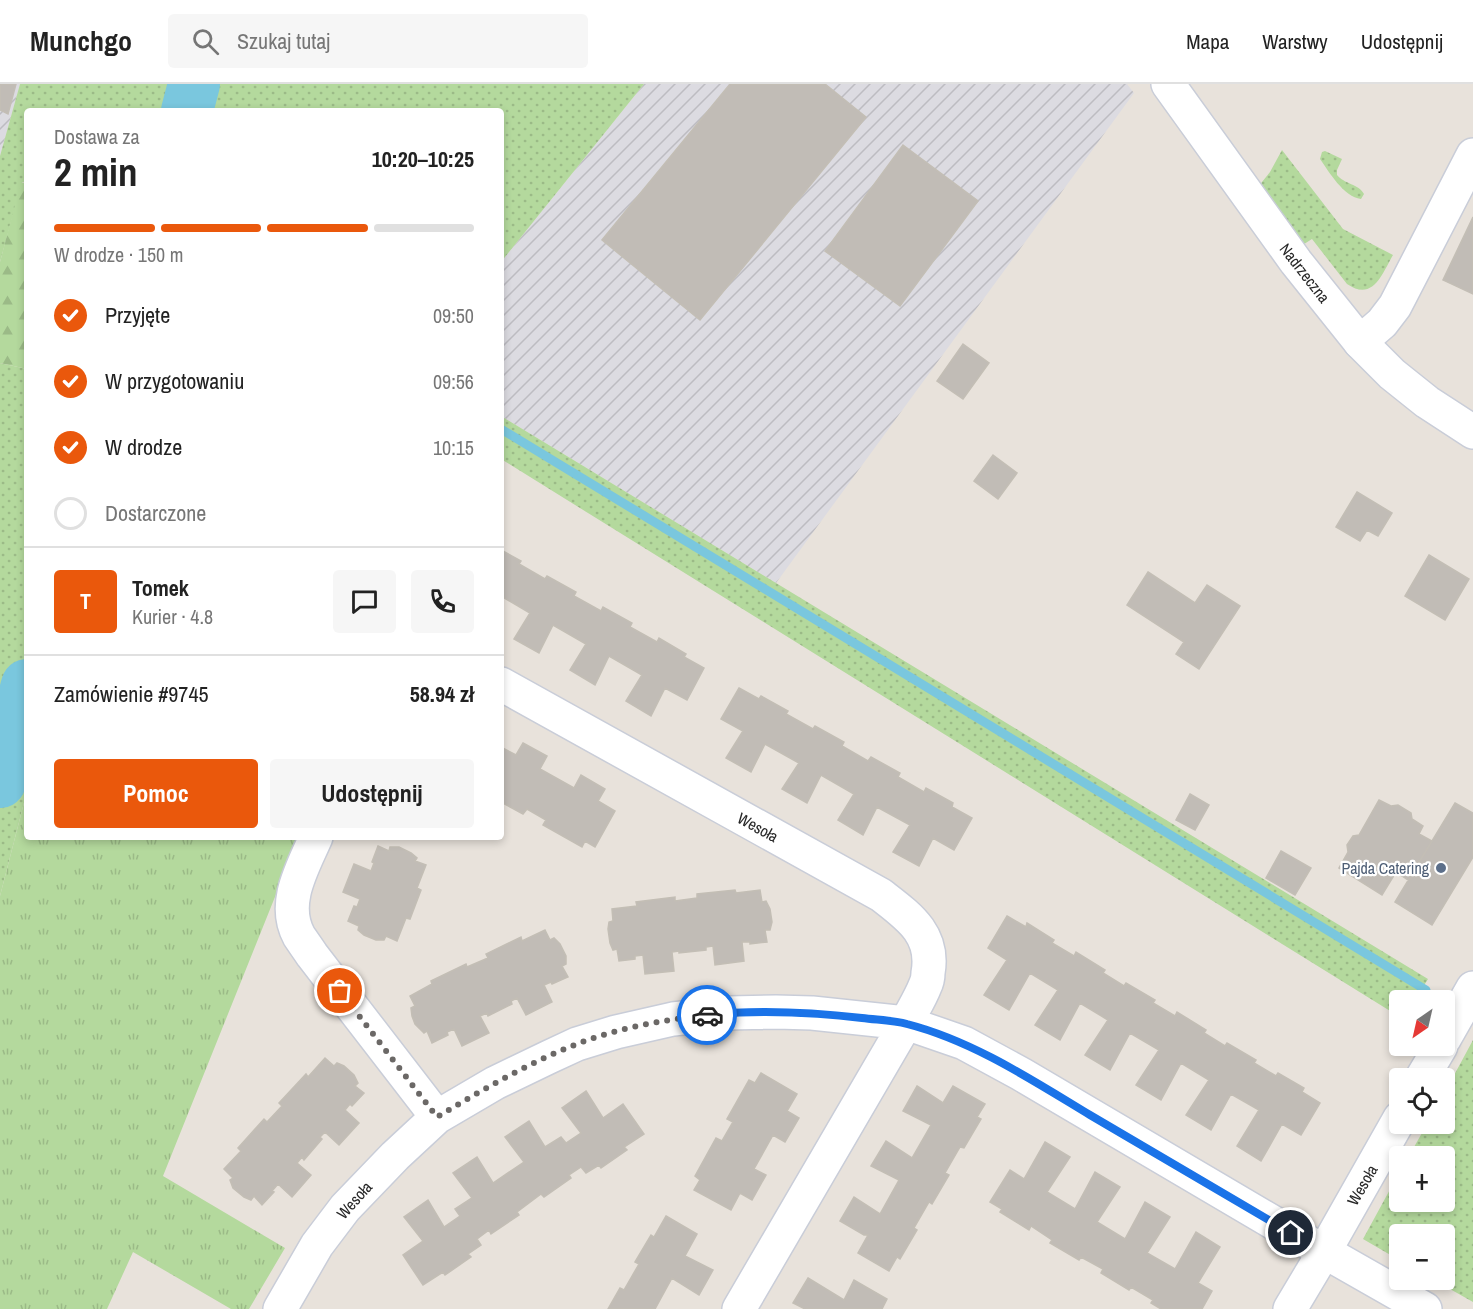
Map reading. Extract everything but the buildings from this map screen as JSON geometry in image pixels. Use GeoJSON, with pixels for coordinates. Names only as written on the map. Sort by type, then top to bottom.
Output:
{"type":"FeatureCollection","features":[{"type":"Feature","properties":{"kind":"street","name":"Nadrzeczna"},"geometry":{"type":"LineString","coordinates":[[1168,84],[1296,262],[1360,342],[1392,374],[1418,395],[1473,432]]}},
{"type":"Feature","properties":{"kind":"street"},"geometry":{"type":"LineString","coordinates":[[1360,342],[1382,323],[1395,306],[1473,155]]}},
{"type":"Feature","properties":{"kind":"street","name":"Wesoła"},"geometry":{"type":"LineString","coordinates":[[504,686],[881,895],[906,914],[919,928],[927,942],[930,962],[926,984],[906,1023],[739,1309]]}},
{"type":"Feature","properties":{"kind":"street"},"geometry":{"type":"LineString","coordinates":[[315,840],[295,889],[292,904],[292,916],[298,934],[437,1117]]}},
{"type":"Feature","properties":{"kind":"street"},"geometry":{"type":"LineString","coordinates":[[1455,1020],[1473,988]]}},
{"type":"Feature","properties":{"kind":"street","name":"Wesoła"},"geometry":{"type":"LineString","coordinates":[[292,1305],[317,1245],[345,1208],[395,1156],[437,1117],[495,1083],[577,1044],[673,1019],[729,1013],[776,1012],[812,1013],[906,1023],[964,1043],[1425,1309]]}},
{"type":"Feature","properties":{"kind":"street","name":"Wesoła"},"geometry":{"type":"LineString","coordinates":[[1290,1309],[1391,1134]]}},
{"type":"Feature","properties":{"kind":"shaded area"},"geometry":{"type":"Polygon","coordinates":[[[0,84],[20,84],[0,156],[0,84]]]}},
{"type":"Feature","properties":{"kind":"shaded area"},"geometry":{"type":"Polygon","coordinates":[[[644,84],[1127,84],[1134,93],[776,583],[504,418],[504,258],[644,84]]]}},
{"type":"Feature","properties":{"kind":"green space"},"geometry":{"type":"Polygon","coordinates":[[[20,84],[644,84],[504,258],[504,108],[24,108],[24,182],[22,182],[0,262],[0,156],[20,84]]]}},
{"type":"Feature","properties":{"kind":"green space"},"geometry":{"type":"Polygon","coordinates":[[[1282,150],[1343,229],[1393,255],[1376,283],[1370,288],[1356,289],[1347,284],[1312,239],[1301,246],[1258,187],[1270,172],[1282,150]]]}},
{"type":"Feature","properties":{"kind":"green space"},"geometry":{"type":"Polygon","coordinates":[[[1325,151],[1342,159],[1337,175],[1362,191],[1364,194],[1361,199],[1349,194],[1332,177],[1320,159],[1322,152],[1325,151]]]}},
{"type":"Feature","properties":{"kind":"green space"},"geometry":{"type":"Polygon","coordinates":[[[21,182],[24,183],[24,368],[0,363],[0,262],[21,182]]]}},
{"type":"Feature","properties":{"kind":"green space"},"geometry":{"type":"Polygon","coordinates":[[[0,363],[24,368],[24,803],[0,896],[0,363]]]}},
{"type":"Feature","properties":{"kind":"green space"},"geometry":{"type":"Polygon","coordinates":[[[504,418],[1428,979],[1421,990],[1389,990],[1389,1010],[504,461],[504,418]]]}},
{"type":"Feature","properties":{"kind":"green space"},"geometry":{"type":"Polygon","coordinates":[[[24,803],[24,840],[298,840],[163,1176],[285,1248],[249,1309],[231,1309],[133,1252],[107,1309],[0,1309],[0,896],[24,803]]]}},
{"type":"Feature","properties":{"kind":"green space"},"geometry":{"type":"Polygon","coordinates":[[[1473,1040],[1473,1302],[1452,1290],[1455,1290],[1455,1224],[1389,1224],[1389,1254],[1363,1239],[1389,1191],[1389,1212],[1455,1212],[1455,1146],[1415,1146],[1421,1134],[1455,1134],[1455,1073],[1473,1040]]]}},
{"type":"Feature","properties":{"kind":"waterway"},"geometry":{"type":"LineString","coordinates":[[188,108],[194,84]]}},
{"type":"Feature","properties":{"kind":"waterway"},"geometry":{"type":"LineString","coordinates":[[504,431],[1426,990]]}},
{"type":"Feature","properties":{"kind":"waterway"},"geometry":{"type":"LineString","coordinates":[[0,782],[24,696]]}},
{"type":"Feature","properties":{"kind":"way so far"},"geometry":{"type":"LineString","coordinates":[[340,991],[437,1117],[495,1083],[577,1044],[673,1019],[707,1015]]}},
{"type":"Feature","properties":{"kind":"place","name":"Pajda Catering"},"geometry":{"type":"Point","coordinates":[1441,868]}},
{"type":"Feature","properties":{"kind":"route"},"geometry":{"type":"LineString","coordinates":[[707,1015],[776,1012],[842,1016],[906,1023],[964,1043],[1021,1074],[1291,1233]]}}]}
